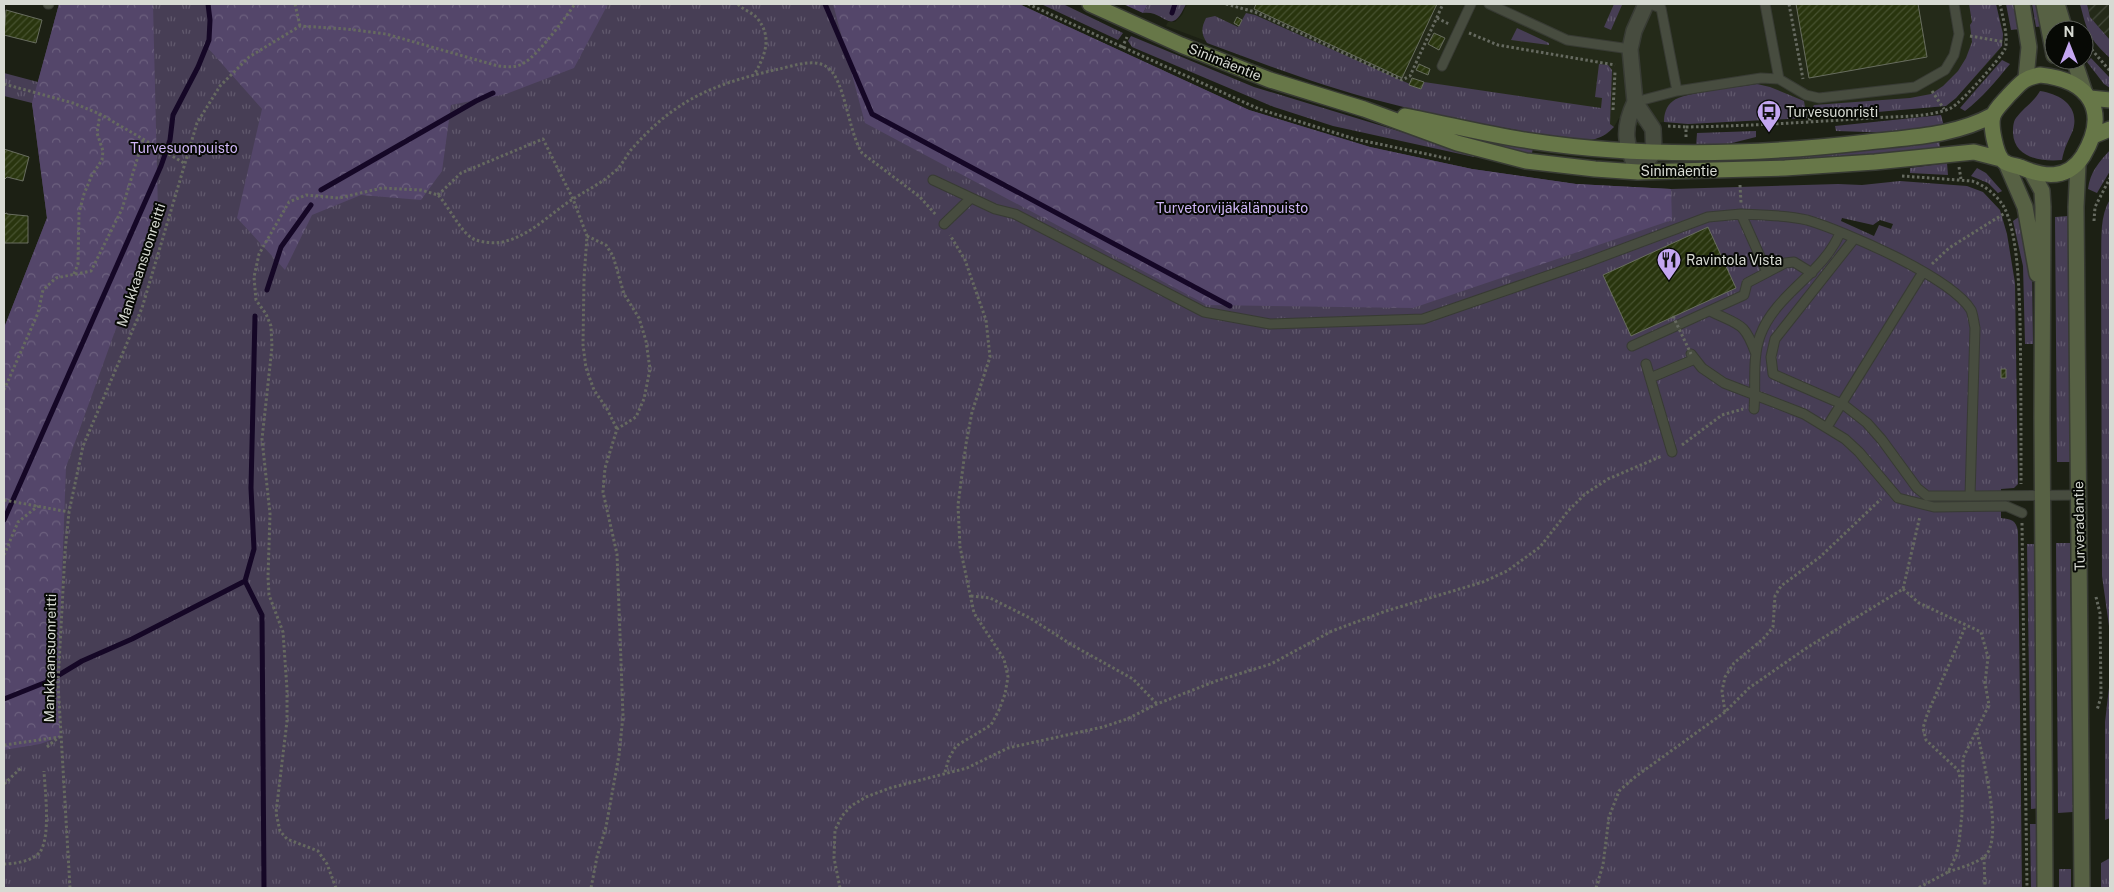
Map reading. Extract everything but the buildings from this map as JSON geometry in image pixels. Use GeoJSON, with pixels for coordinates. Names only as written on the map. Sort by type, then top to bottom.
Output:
{"type":"FeatureCollection","features":[{"type":"Feature","properties":{"kind":"main road","name":"Sinimäentie"},"geometry":{"type":"LineString","coordinates":[[1090,4],[1270,80],[1364,109],[1457,143],[1526,161],[1638,172],[1785,168],[1875,162],[1974,152],[2004,161]]}},
{"type":"Feature","properties":{"kind":"main road"},"geometry":{"type":"LineString","coordinates":[[2022,4],[2029,47],[2026,78]]}},
{"type":"Feature","properties":{"kind":"main road"},"geometry":{"type":"LineString","coordinates":[[2044,4],[2047,20]]}},
{"type":"Feature","properties":{"kind":"main road"},"geometry":{"type":"LineString","coordinates":[[2057,4],[2062,20]]}},
{"type":"Feature","properties":{"kind":"main road"},"geometry":{"type":"LineString","coordinates":[[2058,70],[2060,80]]}},
{"type":"Feature","properties":{"kind":"main road"},"geometry":{"type":"LineString","coordinates":[[2004,161],[2043,176],[2065,172],[2078,164],[2093,136],[2095,115],[2078,70]]}},
{"type":"Feature","properties":{"kind":"main road"},"geometry":{"type":"LineString","coordinates":[[2042,300],[2025,207],[1994,138],[1993,116],[2003,102],[2026,78],[2040,75],[2060,80],[2088,96],[2110,100]]}},
{"type":"Feature","properties":{"kind":"main road","name":"Sinimäentie"},"geometry":{"type":"LineString","coordinates":[[1364,109],[1530,141],[1654,152],[1784,150],[1931,135],[1974,126],[1993,116]]}},
{"type":"Feature","properties":{"kind":"main road"},"geometry":{"type":"LineString","coordinates":[[2093,136],[2110,130]]}},
{"type":"Feature","properties":{"kind":"main road","name":"Turveradantie"},"geometry":{"type":"LineString","coordinates":[[2078,164],[2082,888]]}},
{"type":"Feature","properties":{"kind":"main road"},"geometry":{"type":"LineString","coordinates":[[2032,173],[2042,191],[2043,207],[2042,496],[2045,888]]}},
{"type":"Feature","properties":{"kind":"street"},"geometry":{"type":"LineString","coordinates":[[1635,102],[1627,119],[1628,150],[1638,172],[1654,152],[1653,129],[1635,102],[1630,49],[1634,31],[1648,4]]}},
{"type":"Feature","properties":{"kind":"lane"},"geometry":{"type":"LineString","coordinates":[[1442,66],[1471,4]]}},
{"type":"Feature","properties":{"kind":"lane"},"geometry":{"type":"LineString","coordinates":[[1488,4],[1567,40],[1630,49]]}},
{"type":"Feature","properties":{"kind":"lane"},"geometry":{"type":"LineString","coordinates":[[1648,4],[1662,8],[1676,91]]}},
{"type":"Feature","properties":{"kind":"lane"},"geometry":{"type":"LineString","coordinates":[[1765,4],[1779,79]]}},
{"type":"Feature","properties":{"kind":"lane"},"geometry":{"type":"LineString","coordinates":[[1635,102],[1676,91],[1761,78],[1779,79],[1806,95],[1819,98],[1915,88],[1945,70],[1954,55],[1959,34],[1954,4]]}},
{"type":"Feature","properties":{"kind":"lane"},"geometry":{"type":"LineString","coordinates":[[934,180],[995,209],[1015,214],[1204,312],[1270,324],[1423,319],[1586,263],[1708,217],[1741,214],[1806,220],[1886,252],[1924,272],[1939,281],[1971,310],[1975,328],[1970,496]]}},
{"type":"Feature","properties":{"kind":"lane"},"geometry":{"type":"LineString","coordinates":[[944,224],[971,198]]}},
{"type":"Feature","properties":{"kind":"lane"},"geometry":{"type":"LineString","coordinates":[[1741,214],[1766,270]]}},
{"type":"Feature","properties":{"kind":"lane"},"geometry":{"type":"LineString","coordinates":[[1754,409],[1756,356],[1760,336],[1768,321],[1783,301],[1812,273],[1836,243],[1840,234]]}},
{"type":"Feature","properties":{"kind":"lane"},"geometry":{"type":"LineString","coordinates":[[1854,239],[1776,339],[1771,357],[1772,374],[1842,403],[1867,423],[1882,440],[1917,488],[1927,496],[2079,495]]}},
{"type":"Feature","properties":{"kind":"lane"},"geometry":{"type":"LineString","coordinates":[[1632,346],[1744,295],[1747,282],[1784,263],[1794,262],[1812,273]]}},
{"type":"Feature","properties":{"kind":"lane"},"geometry":{"type":"LineString","coordinates":[[1827,427],[1924,272]]}},
{"type":"Feature","properties":{"kind":"lane"},"geometry":{"type":"LineString","coordinates":[[1710,311],[1739,324],[1748,333],[1756,356]]}},
{"type":"Feature","properties":{"kind":"lane"},"geometry":{"type":"LineString","coordinates":[[1650,378],[1693,356],[1702,368],[1724,383],[1804,414],[1827,427],[1859,452],[1898,498],[1934,507],[2006,506],[2022,514]]}},
{"type":"Feature","properties":{"kind":"lane"},"geometry":{"type":"LineString","coordinates":[[1646,364],[1672,452]]}},
{"type":"Feature","properties":{"kind":"path"},"geometry":{"type":"LineString","coordinates":[[295,4],[300,26],[386,34],[498,66],[512,67],[525,62],[557,29],[575,4]]}},
{"type":"Feature","properties":{"kind":"path"},"geometry":{"type":"LineString","coordinates":[[738,4],[756,17],[766,33],[767,46],[762,62],[754,75]]}},
{"type":"Feature","properties":{"kind":"path"},"geometry":{"type":"LineString","coordinates":[[1028,4],[1122,48]]}},
{"type":"Feature","properties":{"kind":"path"},"geometry":{"type":"LineString","coordinates":[[1226,4],[1256,12],[1402,80],[1410,76],[1443,4]]}},
{"type":"Feature","properties":{"kind":"path"},"geometry":{"type":"LineString","coordinates":[[1789,4],[1804,83]]}},
{"type":"Feature","properties":{"kind":"path"},"geometry":{"type":"LineString","coordinates":[[1686,152],[1686,127],[1756,126],[1926,114],[1952,107],[1965,97],[2006,48],[2000,4]]}},
{"type":"Feature","properties":{"kind":"path"},"geometry":{"type":"LineString","coordinates":[[1437,18],[1498,45],[1615,64],[1613,118],[1616,122],[1627,126]]}},
{"type":"Feature","properties":{"kind":"path","name":"Mankkaansuonreitti"},"geometry":{"type":"LineString","coordinates":[[70,888],[60,736],[58,666],[69,512],[83,446],[142,308],[197,123],[220,86],[249,57],[300,26]]}},
{"type":"Feature","properties":{"kind":"path"},"geometry":{"type":"LineString","coordinates":[[1959,34],[2006,42]]}},
{"type":"Feature","properties":{"kind":"path"},"geometry":{"type":"LineString","coordinates":[[2094,53],[2110,71]]}},
{"type":"Feature","properties":{"kind":"path"},"geometry":{"type":"LineString","coordinates":[[336,888],[327,864],[318,851],[286,839],[280,831],[276,813],[287,721],[287,689],[284,632],[269,595],[268,586],[270,514],[262,439],[272,347],[271,326],[266,314],[256,300],[254,278],[259,254],[289,202],[306,194],[339,198],[382,188],[421,190],[438,194],[466,234],[475,240],[488,243],[505,242],[518,237],[616,171],[648,132],[662,118],[679,106],[707,91],[754,75],[812,63],[825,66],[838,79],[850,125],[862,153],[920,197],[944,224],[965,260],[986,320],[990,357],[972,412],[958,505],[960,547],[974,613],[1004,659],[1008,677],[1005,694],[991,725],[956,746],[949,758],[945,772]]}},
{"type":"Feature","properties":{"kind":"path"},"geometry":{"type":"LineString","coordinates":[[1927,82],[1944,109]]}},
{"type":"Feature","properties":{"kind":"path"},"geometry":{"type":"LineString","coordinates":[[4,84],[73,103],[100,114],[184,163]]}},
{"type":"Feature","properties":{"kind":"path"},"geometry":{"type":"LineString","coordinates":[[1808,105],[1810,122]]}},
{"type":"Feature","properties":{"kind":"path"},"geometry":{"type":"LineString","coordinates":[[74,274],[78,264],[79,213],[84,194],[92,175],[102,160],[104,151],[97,133],[100,114]]}},
{"type":"Feature","properties":{"kind":"path"},"geometry":{"type":"LineString","coordinates":[[438,194],[460,174],[543,139],[573,199],[587,236],[583,345],[586,368],[594,390],[607,409],[617,429]]}},
{"type":"Feature","properties":{"kind":"path"},"geometry":{"type":"LineString","coordinates":[[4,390],[38,313],[43,290],[56,278],[91,271],[122,209],[143,140]]}},
{"type":"Feature","properties":{"kind":"path"},"geometry":{"type":"LineString","coordinates":[[1740,180],[1741,214]]}},
{"type":"Feature","properties":{"kind":"path"},"geometry":{"type":"LineString","coordinates":[[1924,272],[1949,248],[2005,213]]}},
{"type":"Feature","properties":{"kind":"path"},"geometry":{"type":"LineString","coordinates":[[587,236],[606,245],[613,256],[624,294],[639,318],[646,340],[650,369],[644,399],[636,417],[617,429],[605,468],[603,492],[617,554],[623,716],[619,755],[606,827],[597,857],[591,888]]}},
{"type":"Feature","properties":{"kind":"path"},"geometry":{"type":"LineString","coordinates":[[1673,316],[1693,356]]}},
{"type":"Feature","properties":{"kind":"path"},"geometry":{"type":"LineString","coordinates":[[840,888],[834,858],[835,830],[842,816],[851,806],[866,797],[945,772],[967,768],[1008,748],[1127,720],[1157,704],[1216,681],[1271,664],[1332,631],[1386,611],[1483,582],[1507,572],[1540,546],[1568,511],[1586,494],[1608,479],[1672,452],[1722,415],[1754,409]]}},
{"type":"Feature","properties":{"kind":"path"},"geometry":{"type":"LineString","coordinates":[[1876,491],[1881,499],[1889,502]]}},
{"type":"Feature","properties":{"kind":"path"},"geometry":{"type":"LineString","coordinates":[[1725,712],[1722,691],[1725,677],[1734,663],[1764,639],[1773,627],[1775,596],[1781,586],[1820,557],[1881,499]]}},
{"type":"Feature","properties":{"kind":"path"},"geometry":{"type":"LineString","coordinates":[[4,500],[69,512]]}},
{"type":"Feature","properties":{"kind":"path"},"geometry":{"type":"LineString","coordinates":[[1596,888],[1603,866],[1609,817],[1619,792],[1635,777],[1725,712],[1748,688],[1793,657],[1903,589],[1923,505]]}},
{"type":"Feature","properties":{"kind":"path"},"geometry":{"type":"LineString","coordinates":[[4,555],[18,522],[38,506]]}},
{"type":"Feature","properties":{"kind":"path"},"geometry":{"type":"LineString","coordinates":[[1912,512],[1920,515]]}},
{"type":"Feature","properties":{"kind":"path"},"geometry":{"type":"LineString","coordinates":[[1903,589],[1919,603],[1981,632],[1988,657],[1985,683],[1989,705],[1963,758],[1962,814],[1959,843],[1956,856],[1948,872]]}},
{"type":"Feature","properties":{"kind":"path"},"geometry":{"type":"LineString","coordinates":[[971,596],[990,598],[1030,618],[1072,646],[1133,679],[1157,704]]}},
{"type":"Feature","properties":{"kind":"path"},"geometry":{"type":"LineString","coordinates":[[1962,780],[1958,770],[1926,740],[1923,728],[1966,625]]}},
{"type":"Feature","properties":{"kind":"path"},"geometry":{"type":"LineString","coordinates":[[1918,888],[1948,872],[1984,857],[1991,849],[1992,805],[1988,778],[1977,732]]}},
{"type":"Feature","properties":{"kind":"path"},"geometry":{"type":"LineString","coordinates":[[4,745],[60,736]]}},
{"type":"Feature","properties":{"kind":"path"},"geometry":{"type":"LineString","coordinates":[[47,747],[60,736]]}},
{"type":"Feature","properties":{"kind":"path"},"geometry":{"type":"LineString","coordinates":[[4,784],[22,767]]}},
{"type":"Feature","properties":{"kind":"path"},"geometry":{"type":"LineString","coordinates":[[4,864],[15,864],[39,854],[46,840],[44,771]]}},
{"type":"Feature","properties":{"kind":"path"},"geometry":{"type":"LineString","coordinates":[[1984,857],[1986,888]]}},
{"type":"Feature","properties":{"kind":"shaded area"},"geometry":{"type":"Polygon","coordinates":[[[1187,4],[1996,4],[2003,34],[2002,46],[1997,53],[1956,98],[1946,106],[1807,118],[1688,124],[1664,122],[1639,126],[1619,118],[1607,134],[1595,139],[1542,135],[1504,128],[1381,101],[1316,82],[1166,26],[1168,22],[1175,22],[1182,15],[1187,4]]]}},
{"type":"Feature","properties":{"kind":"shaded area"},"geometry":{"type":"Polygon","coordinates":[[[2087,4],[2110,4],[2110,40],[2094,20],[2090,17],[2087,4]]]}},
{"type":"Feature","properties":{"kind":"green space","name":"Turvesuonpuisto"},"geometry":{"type":"Polygon","coordinates":[[[59,4],[1019,4],[1249,110],[1370,147],[1472,169],[1576,184],[1671,189],[1838,184],[1862,185],[1900,181],[1967,186],[1983,192],[2000,210],[2007,234],[2015,283],[2018,484],[2014,488],[2001,489],[2001,518],[2008,519],[2016,524],[2018,531],[2022,888],[4,888],[4,328],[47,218],[32,103],[4,96],[4,73],[38,82],[59,4]],[[1842,218],[1841,221],[1874,236],[1879,225],[1891,229],[1893,224],[1880,220],[1873,225],[1842,218]]]}},
{"type":"Feature","properties":{"kind":"green space"},"geometry":{"type":"Polygon","coordinates":[[[59,4],[153,4],[158,212],[66,467],[60,631],[60,737],[40,744],[4,750],[4,328],[47,218],[32,103],[59,4]]]}},
{"type":"Feature","properties":{"kind":"green space"},"geometry":{"type":"Polygon","coordinates":[[[211,4],[608,4],[574,68],[506,94],[451,105],[442,171],[421,200],[361,195],[312,215],[285,270],[237,218],[262,109],[208,48],[211,4]]]}},
{"type":"Feature","properties":{"kind":"green space","name":"Turvetorvijäkälänpuisto"},"geometry":{"type":"Polygon","coordinates":[[[833,4],[1019,4],[1249,110],[1370,147],[1472,169],[1576,184],[1671,189],[1672,220],[1413,308],[1207,305],[865,123],[833,4]]]}},
{"type":"Feature","properties":{"kind":"green space"},"geometry":{"type":"Polygon","coordinates":[[[1041,4],[1063,4],[1123,33],[1118,40],[1041,4]]]}},
{"type":"Feature","properties":{"kind":"green space"},"geometry":{"type":"Polygon","coordinates":[[[1123,4],[1148,4],[1143,13],[1123,4]]]}},
{"type":"Feature","properties":{"kind":"green space"},"geometry":{"type":"Polygon","coordinates":[[[1148,4],[1186,4],[1176,20],[1171,21],[1151,13],[1143,13],[1148,4]]]}},
{"type":"Feature","properties":{"kind":"green space"},"geometry":{"type":"Polygon","coordinates":[[[1614,4],[1622,5],[1611,30],[1604,27],[1614,4]]]}},
{"type":"Feature","properties":{"kind":"green space"},"geometry":{"type":"Polygon","coordinates":[[[1969,4],[1996,4],[2003,34],[2002,46],[1956,98],[1946,106],[1820,117],[1815,114],[1814,105],[1910,98],[1931,94],[1943,86],[1958,71],[1966,58],[1972,42],[1970,25],[1972,22],[1969,4]]]}},
{"type":"Feature","properties":{"kind":"green space"},"geometry":{"type":"Polygon","coordinates":[[[2006,4],[2014,4],[2019,29],[2011,30],[2006,4]]]}},
{"type":"Feature","properties":{"kind":"green space"},"geometry":{"type":"Polygon","coordinates":[[[2032,4],[2040,4],[2044,26],[2036,27],[2032,4]]]}},
{"type":"Feature","properties":{"kind":"green space"},"geometry":{"type":"Polygon","coordinates":[[[2080,4],[2087,4],[2093,20],[2085,20],[2080,4]]]}},
{"type":"Feature","properties":{"kind":"green space"},"geometry":{"type":"Polygon","coordinates":[[[1246,13],[1255,15],[1421,89],[1424,82],[1601,108],[1602,98],[1595,97],[1599,64],[1608,65],[1612,70],[1610,124],[1614,127],[1598,138],[1578,140],[1545,136],[1448,117],[1336,89],[1207,43],[1202,31],[1206,18],[1215,16],[1238,27],[1246,13]]]}},
{"type":"Feature","properties":{"kind":"green space"},"geometry":{"type":"Polygon","coordinates":[[[2094,22],[2110,40],[2110,58],[2094,41],[2094,22]]]}},
{"type":"Feature","properties":{"kind":"green space"},"geometry":{"type":"Polygon","coordinates":[[[1517,28],[1549,43],[1549,45],[1511,40],[1517,28]]]}},
{"type":"Feature","properties":{"kind":"green space"},"geometry":{"type":"Polygon","coordinates":[[[1131,36],[1254,87],[1474,154],[1474,157],[1333,126],[1274,107],[1132,47],[1128,41],[1131,36]]]}},
{"type":"Feature","properties":{"kind":"green space"},"geometry":{"type":"Polygon","coordinates":[[[2002,60],[2010,64],[1994,83],[1965,111],[1960,108],[2002,60]]]}},
{"type":"Feature","properties":{"kind":"green space"},"geometry":{"type":"Polygon","coordinates":[[[2094,61],[2110,78],[2110,88],[2104,84],[2093,70],[2094,61]]]}},
{"type":"Feature","properties":{"kind":"green space"},"geometry":{"type":"Polygon","coordinates":[[[1757,84],[1770,87],[1804,101],[1807,118],[1688,124],[1664,122],[1667,108],[1673,101],[1679,98],[1700,92],[1757,84]]]}},
{"type":"Feature","properties":{"kind":"green space"},"geometry":{"type":"Polygon","coordinates":[[[2040,91],[2061,98],[2067,103],[2074,114],[2073,130],[2062,160],[2030,157],[2018,148],[2015,141],[2013,125],[2015,120],[2040,91]]]}},
{"type":"Feature","properties":{"kind":"green space"},"geometry":{"type":"Polygon","coordinates":[[[1941,115],[1944,126],[1897,133],[1836,131],[1835,126],[1941,115]]]}},
{"type":"Feature","properties":{"kind":"green space"},"geometry":{"type":"Polygon","coordinates":[[[1756,131],[1756,137],[1720,146],[1696,147],[1697,133],[1756,131]]]}},
{"type":"Feature","properties":{"kind":"green space"},"geometry":{"type":"Polygon","coordinates":[[[1462,134],[1533,148],[1532,153],[1508,153],[1461,138],[1462,134]]]}},
{"type":"Feature","properties":{"kind":"green space"},"geometry":{"type":"Polygon","coordinates":[[[1939,140],[1940,147],[1825,159],[1699,165],[1699,159],[1939,140]]]}},
{"type":"Feature","properties":{"kind":"green space"},"geometry":{"type":"Polygon","coordinates":[[[2110,150],[2110,171],[2097,193],[2088,189],[2091,177],[2099,163],[2110,150]]]}},
{"type":"Feature","properties":{"kind":"green space"},"geometry":{"type":"Polygon","coordinates":[[[1947,163],[1948,175],[1910,173],[1910,168],[1947,163]]]}},
{"type":"Feature","properties":{"kind":"green space"},"geometry":{"type":"Polygon","coordinates":[[[1977,168],[1986,173],[2002,191],[1998,193],[1988,183],[1971,176],[1977,168]]]}},
{"type":"Feature","properties":{"kind":"green space"},"geometry":{"type":"Polygon","coordinates":[[[2110,199],[2110,679],[2109,626],[2102,576],[2101,237],[2104,214],[2110,199]]]}},
{"type":"Feature","properties":{"kind":"green space"},"geometry":{"type":"Polygon","coordinates":[[[2020,216],[2032,265],[2033,344],[2025,344],[2023,266],[2013,221],[2020,216]]]}},
{"type":"Feature","properties":{"kind":"green space"},"geometry":{"type":"Polygon","coordinates":[[[2068,216],[2071,462],[2057,462],[2055,217],[2068,216]]]}},
{"type":"Feature","properties":{"kind":"green space"},"geometry":{"type":"Polygon","coordinates":[[[2056,543],[2070,543],[2073,812],[2058,813],[2056,543]]]}},
{"type":"Feature","properties":{"kind":"green space"},"geometry":{"type":"Polygon","coordinates":[[[2027,544],[2037,544],[2039,808],[2031,809],[2027,544]]]}},
{"type":"Feature","properties":{"kind":"green space"},"geometry":{"type":"Polygon","coordinates":[[[2110,679],[2110,818],[2105,820],[2105,722],[2110,679]]]}},
{"type":"Feature","properties":{"kind":"green space"},"geometry":{"type":"Polygon","coordinates":[[[2030,824],[2039,824],[2039,888],[2031,888],[2030,824]]]}},
{"type":"Feature","properties":{"kind":"green space"},"geometry":{"type":"Polygon","coordinates":[[[2110,858],[2110,888],[2101,888],[2101,863],[2110,858]]]}},
{"type":"Feature","properties":{"kind":"green space"},"geometry":{"type":"Polygon","coordinates":[[[2059,869],[2071,869],[2071,888],[2059,888],[2059,869]]]}},
{"type":"Feature","properties":{"kind":"waterway"},"geometry":{"type":"LineString","coordinates":[[4,520],[161,166],[170,140],[173,115],[198,67],[209,40],[210,20],[208,4]]}},
{"type":"Feature","properties":{"kind":"waterway"},"geometry":{"type":"LineString","coordinates":[[825,4],[872,114],[1230,306]]}},
{"type":"Feature","properties":{"kind":"waterway"},"geometry":{"type":"LineString","coordinates":[[1172,13],[1175,4]]}},
{"type":"Feature","properties":{"kind":"waterway"},"geometry":{"type":"LineString","coordinates":[[321,190],[493,93]]}},
{"type":"Feature","properties":{"kind":"waterway"},"geometry":{"type":"LineString","coordinates":[[267,290],[281,247],[311,205]]}},
{"type":"Feature","properties":{"kind":"waterway"},"geometry":{"type":"LineString","coordinates":[[4,699],[49,681],[82,661],[132,639],[245,581],[254,549],[251,488],[255,316]]}},
{"type":"Feature","properties":{"kind":"waterway"},"geometry":{"type":"LineString","coordinates":[[245,581],[262,615],[264,888]]}},
{"type":"Feature","properties":{"kind":"place","name":"Turvesuonristi"},"geometry":{"type":"Point","coordinates":[1769,133]}},
{"type":"Feature","properties":{"kind":"place","name":"Ravintola Vista"},"geometry":{"type":"Point","coordinates":[1669,281]}}]}
